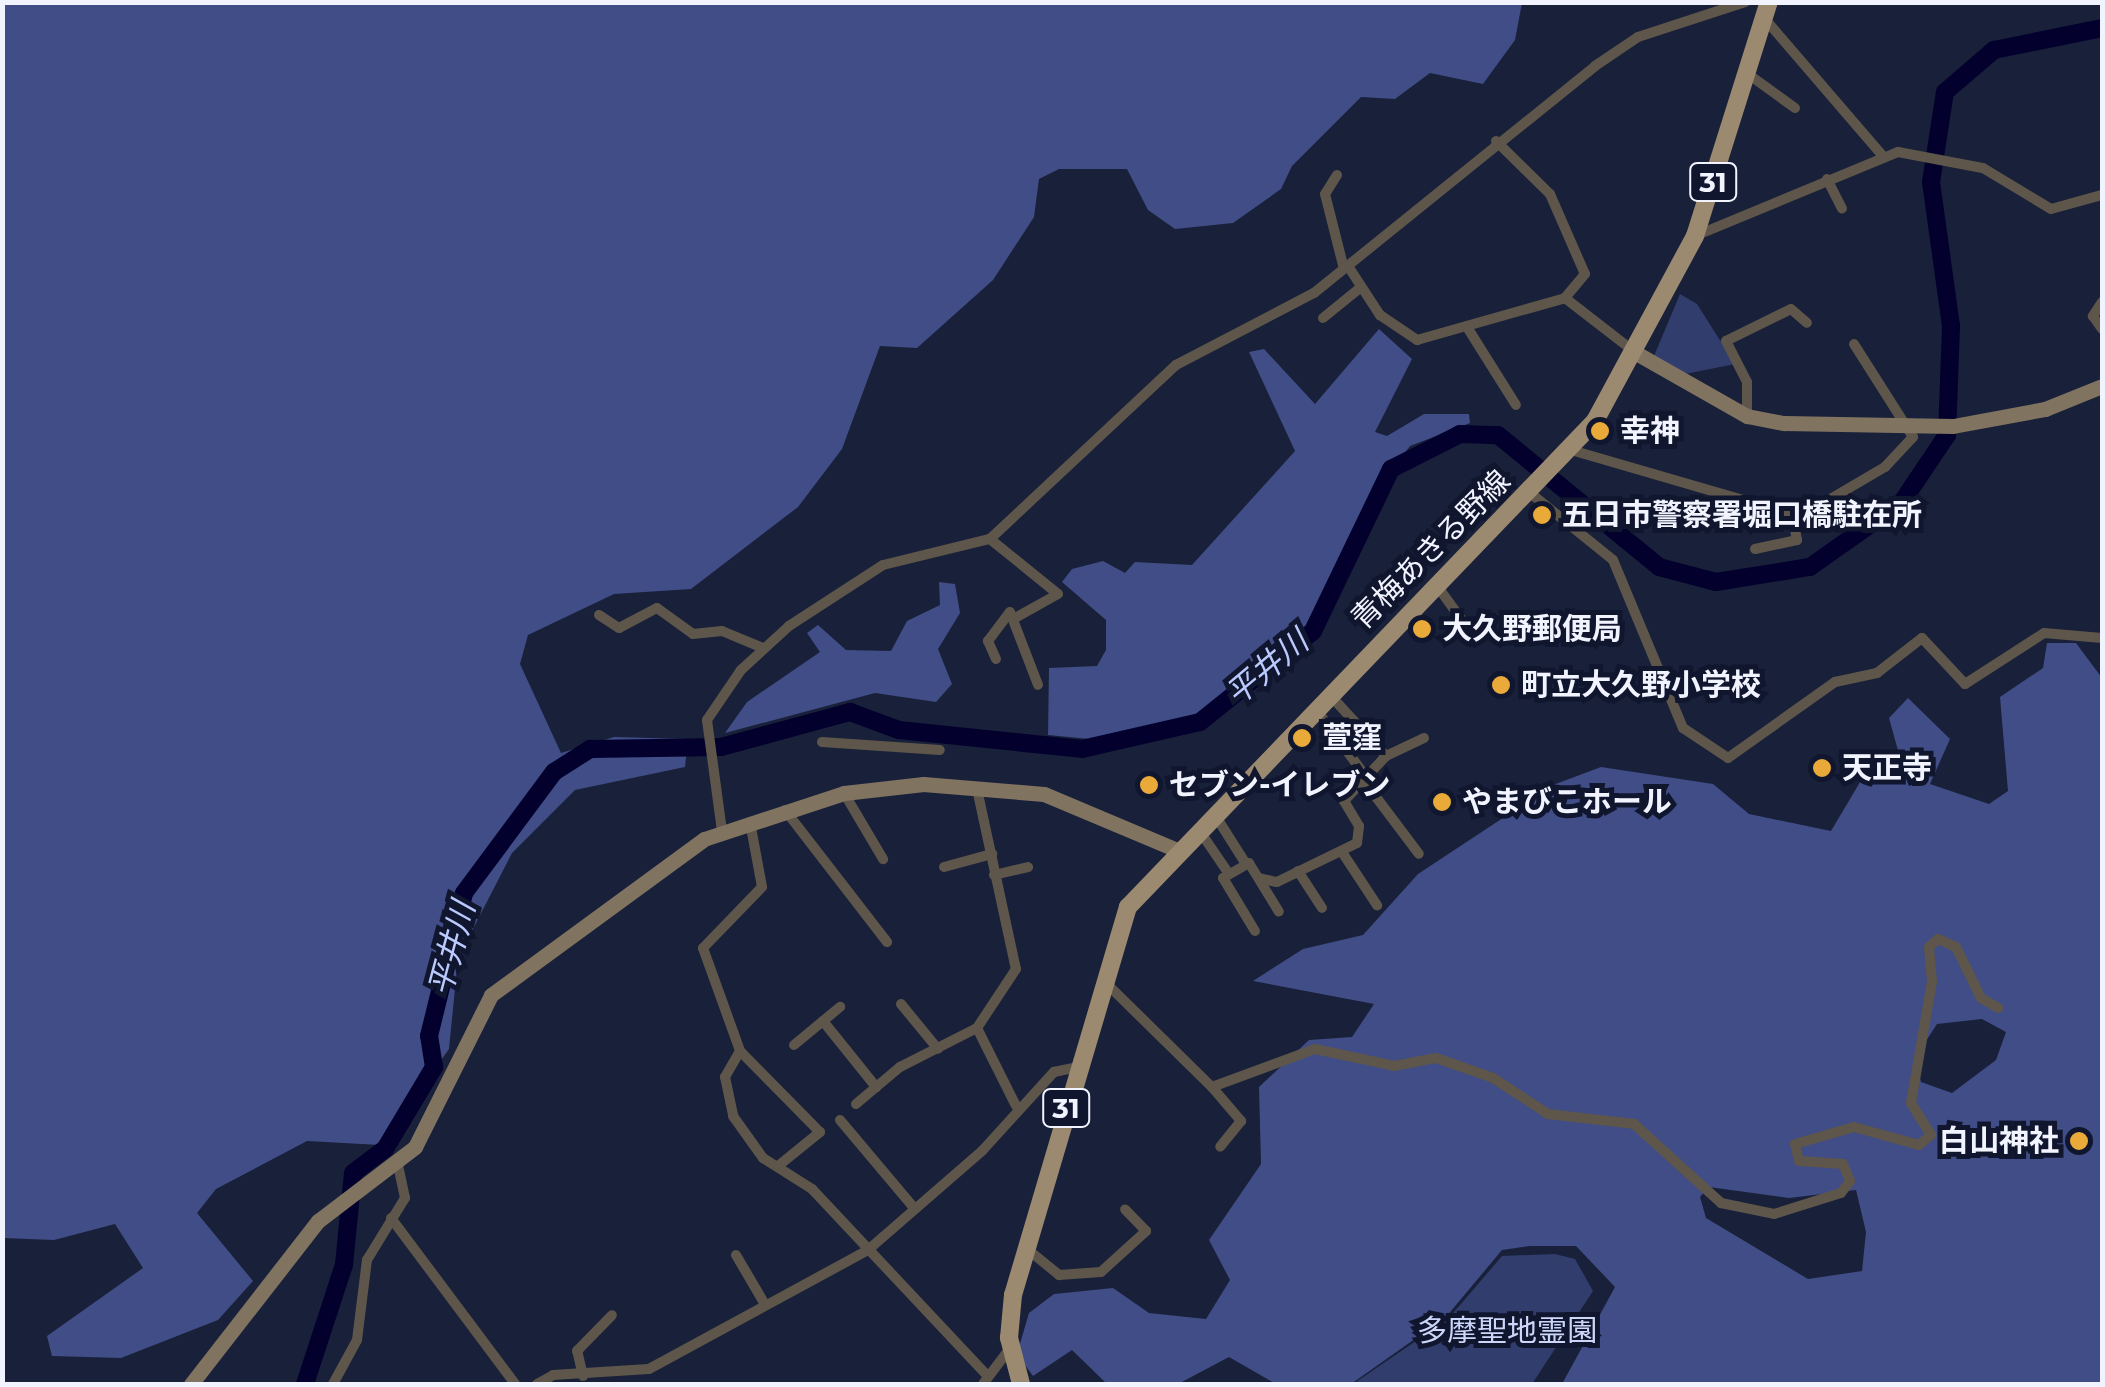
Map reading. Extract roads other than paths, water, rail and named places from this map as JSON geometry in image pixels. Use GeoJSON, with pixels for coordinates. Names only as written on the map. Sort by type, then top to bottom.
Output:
{"type":"FeatureCollection","features":[{"type":"Feature","properties":{"kind":"main road","name":"青梅あきる野線"},"geometry":{"type":"LineString","coordinates":[[1021,1384],[1010,1348],[1026,1248],[1103,981],[1131,902],[1212,811],[1434,582],[1569,452],[1636,354],[1695,236],[1767,11]]}},
{"type":"Feature","properties":{"kind":"main road"},"geometry":{"type":"LineString","coordinates":[[1636,354],[1747,416],[1922,428],[1978,422],[2102,386]]}},
{"type":"Feature","properties":{"kind":"main road"},"geometry":{"type":"LineString","coordinates":[[191,1384],[336,1205],[392,1169],[427,1130],[491,995],[650,871],[722,831],[844,793],[977,789],[1063,800],[1177,850]]}},
{"type":"Feature","properties":{"kind":"street"},"geometry":{"type":"LineString","coordinates":[[722,831],[708,735],[711,710],[762,648],[872,570],[990,539],[1176,365],[1346,268],[1496,140],[1638,37],[1745,2]]}},
{"type":"Feature","properties":{"kind":"street"},"geometry":{"type":"LineString","coordinates":[[1767,11],[1882,154]]}},
{"type":"Feature","properties":{"kind":"street"},"geometry":{"type":"LineString","coordinates":[[1748,74],[1795,108]]}},
{"type":"Feature","properties":{"kind":"street"},"geometry":{"type":"LineString","coordinates":[[1338,175],[1326,194],[1346,268],[1361,287],[1406,336],[1467,326],[1566,298],[1585,274],[1550,194],[1496,140]]}},
{"type":"Feature","properties":{"kind":"street"},"geometry":{"type":"LineString","coordinates":[[1695,236],[1882,154],[1918,153],[1960,162],[2051,209],[2102,195]]}},
{"type":"Feature","properties":{"kind":"street"},"geometry":{"type":"LineString","coordinates":[[1827,179],[1842,208]]}},
{"type":"Feature","properties":{"kind":"street"},"geometry":{"type":"LineString","coordinates":[[1322,318],[1361,287]]}},
{"type":"Feature","properties":{"kind":"street"},"geometry":{"type":"LineString","coordinates":[[1566,298],[1636,354]]}},
{"type":"Feature","properties":{"kind":"street"},"geometry":{"type":"LineString","coordinates":[[2102,302],[2093,316],[2102,329]]}},
{"type":"Feature","properties":{"kind":"street"},"geometry":{"type":"LineString","coordinates":[[1747,416],[1747,382],[1726,341],[1791,310],[1807,324]]}},
{"type":"Feature","properties":{"kind":"street"},"geometry":{"type":"LineString","coordinates":[[1467,326],[1516,405]]}},
{"type":"Feature","properties":{"kind":"street"},"geometry":{"type":"LineString","coordinates":[[1569,452],[1792,514],[1886,467],[1922,428],[1854,344]]}},
{"type":"Feature","properties":{"kind":"street"},"geometry":{"type":"LineString","coordinates":[[1531,490],[1613,560],[1683,728],[1728,758],[1835,682],[1877,673],[1922,638],[1965,684],[2044,632],[2102,638]]}},
{"type":"Feature","properties":{"kind":"street"},"geometry":{"type":"LineString","coordinates":[[1755,549],[1797,540],[1792,514]]}},
{"type":"Feature","properties":{"kind":"street"},"geometry":{"type":"LineString","coordinates":[[990,539],[1058,594],[1017,618]]}},
{"type":"Feature","properties":{"kind":"street"},"geometry":{"type":"LineString","coordinates":[[1434,582],[1467,627]]}},
{"type":"Feature","properties":{"kind":"street"},"geometry":{"type":"LineString","coordinates":[[599,615],[619,628],[657,608],[692,634],[722,631],[762,648]]}},
{"type":"Feature","properties":{"kind":"street"},"geometry":{"type":"LineString","coordinates":[[996,658],[992,630],[1010,612],[1017,618],[1038,685]]}},
{"type":"Feature","properties":{"kind":"street"},"geometry":{"type":"LineString","coordinates":[[1328,694],[1386,756]]}},
{"type":"Feature","properties":{"kind":"street"},"geometry":{"type":"LineString","coordinates":[[1315,708],[1419,854]]}},
{"type":"Feature","properties":{"kind":"street"},"geometry":{"type":"LineString","coordinates":[[1259,878],[1298,871],[1357,843],[1359,826],[1344,802],[1368,784],[1386,756],[1424,738]]}},
{"type":"Feature","properties":{"kind":"street"},"geometry":{"type":"LineString","coordinates":[[822,742],[940,750]]}},
{"type":"Feature","properties":{"kind":"street"},"geometry":{"type":"LineString","coordinates":[[856,1104],[876,1086],[977,1028],[1016,969],[977,789]]}},
{"type":"Feature","properties":{"kind":"street"},"geometry":{"type":"LineString","coordinates":[[844,793],[882,859]]}},
{"type":"Feature","properties":{"kind":"street"},"geometry":{"type":"LineString","coordinates":[[785,810],[886,942]]}},
{"type":"Feature","properties":{"kind":"street"},"geometry":{"type":"LineString","coordinates":[[1212,811],[1279,912]]}},
{"type":"Feature","properties":{"kind":"street"},"geometry":{"type":"LineString","coordinates":[[750,821],[762,887],[703,948],[740,1051],[820,1132],[778,1167]]}},
{"type":"Feature","properties":{"kind":"street"},"geometry":{"type":"LineString","coordinates":[[1198,827],[1229,874]]}},
{"type":"Feature","properties":{"kind":"street"},"geometry":{"type":"LineString","coordinates":[[1342,852],[1378,905]]}},
{"type":"Feature","properties":{"kind":"street"},"geometry":{"type":"LineString","coordinates":[[944,867],[992,854]]}},
{"type":"Feature","properties":{"kind":"street"},"geometry":{"type":"LineString","coordinates":[[1246,864],[1222,878],[1255,931]]}},
{"type":"Feature","properties":{"kind":"street"},"geometry":{"type":"LineString","coordinates":[[994,876],[1028,867]]}},
{"type":"Feature","properties":{"kind":"street"},"geometry":{"type":"LineString","coordinates":[[1298,871],[1322,908]]}},
{"type":"Feature","properties":{"kind":"street"},"geometry":{"type":"LineString","coordinates":[[1212,1088],[1315,1049],[1394,1066],[1436,1058],[1493,1078],[1548,1114],[1634,1124],[1721,1203],[1774,1214],[1841,1193],[1850,1181],[1843,1164],[1798,1161],[1795,1144],[1807,1138],[1854,1127],[1926,1143],[1930,1129],[1911,1103],[1932,982],[1929,948],[1938,940],[1956,947],[1980,998],[1998,1008]]}},
{"type":"Feature","properties":{"kind":"street"},"geometry":{"type":"LineString","coordinates":[[1103,981],[1241,1121],[1220,1147]]}},
{"type":"Feature","properties":{"kind":"street"},"geometry":{"type":"LineString","coordinates":[[901,1004],[938,1049]]}},
{"type":"Feature","properties":{"kind":"street"},"geometry":{"type":"LineString","coordinates":[[794,1045],[840,1007]]}},
{"type":"Feature","properties":{"kind":"street"},"geometry":{"type":"LineString","coordinates":[[824,1020],[876,1086]]}},
{"type":"Feature","properties":{"kind":"street"},"geometry":{"type":"LineString","coordinates":[[977,1028],[1016,1106]]}},
{"type":"Feature","properties":{"kind":"street"},"geometry":{"type":"LineString","coordinates":[[740,1051],[725,1077],[729,1105],[752,1146],[812,1189],[863,1253],[984,1379],[1010,1348]]}},
{"type":"Feature","properties":{"kind":"street"},"geometry":{"type":"LineString","coordinates":[[538,1384],[648,1369],[763,1302],[863,1253],[982,1151],[1016,1106],[1054,1072],[1078,1067]]}},
{"type":"Feature","properties":{"kind":"street"},"geometry":{"type":"LineString","coordinates":[[840,1120],[915,1210]]}},
{"type":"Feature","properties":{"kind":"street"},"geometry":{"type":"LineString","coordinates":[[332,1384],[357,1340],[367,1260],[407,1190],[392,1169]]}},
{"type":"Feature","properties":{"kind":"street"},"geometry":{"type":"LineString","coordinates":[[1026,1248],[1059,1275],[1100,1272],[1146,1231],[1126,1209]]}},
{"type":"Feature","properties":{"kind":"street"},"geometry":{"type":"LineString","coordinates":[[391,1218],[515,1384]]}},
{"type":"Feature","properties":{"kind":"street"},"geometry":{"type":"LineString","coordinates":[[736,1255],[763,1302]]}},
{"type":"Feature","properties":{"kind":"street"},"geometry":{"type":"LineString","coordinates":[[583,1376],[577,1351],[612,1315]]}},
{"type":"Feature","properties":{"kind":"waterway","name":"平井川"},"geometry":{"type":"LineString","coordinates":[[305,1384],[344,1265],[353,1173],[385,1149],[434,1067],[429,1036],[464,893],[554,772],[590,749],[721,747],[850,712],[899,730],[1082,749],[1200,722],[1313,631],[1391,469],[1460,434],[1498,435],[1659,567],[1716,582],[1810,567],[1902,502],[1947,435],[1951,326],[1931,182],[1945,92],[1994,50],[2102,28]]}},
{"type":"Feature","properties":{"kind":"place","name":"幸神"},"geometry":{"type":"Point","coordinates":[1600,431]}},
{"type":"Feature","properties":{"kind":"place","name":"五日市警察署堀口橋駐在所"},"geometry":{"type":"Point","coordinates":[1542,515]}},
{"type":"Feature","properties":{"kind":"place","name":"大久野郵便局"},"geometry":{"type":"Point","coordinates":[1422,629]}},
{"type":"Feature","properties":{"kind":"place","name":"町立大久野小学校"},"geometry":{"type":"Point","coordinates":[1501,685]}},
{"type":"Feature","properties":{"kind":"place","name":"萱窪"},"geometry":{"type":"Point","coordinates":[1302,738]}},
{"type":"Feature","properties":{"kind":"place","name":"天正寺"},"geometry":{"type":"Point","coordinates":[1822,768]}},
{"type":"Feature","properties":{"kind":"place","name":"セブン-イレブン"},"geometry":{"type":"Point","coordinates":[1149,785]}},
{"type":"Feature","properties":{"kind":"place","name":"やまびこホール"},"geometry":{"type":"Point","coordinates":[1442,802]}},
{"type":"Feature","properties":{"kind":"place","name":"白山神社"},"geometry":{"type":"Point","coordinates":[2079,1141]}},
{"type":"Feature","properties":{"kind":"park label","name":"多摩聖地霊園"},"geometry":{"type":"Point","coordinates":[1507,1331]}}]}
